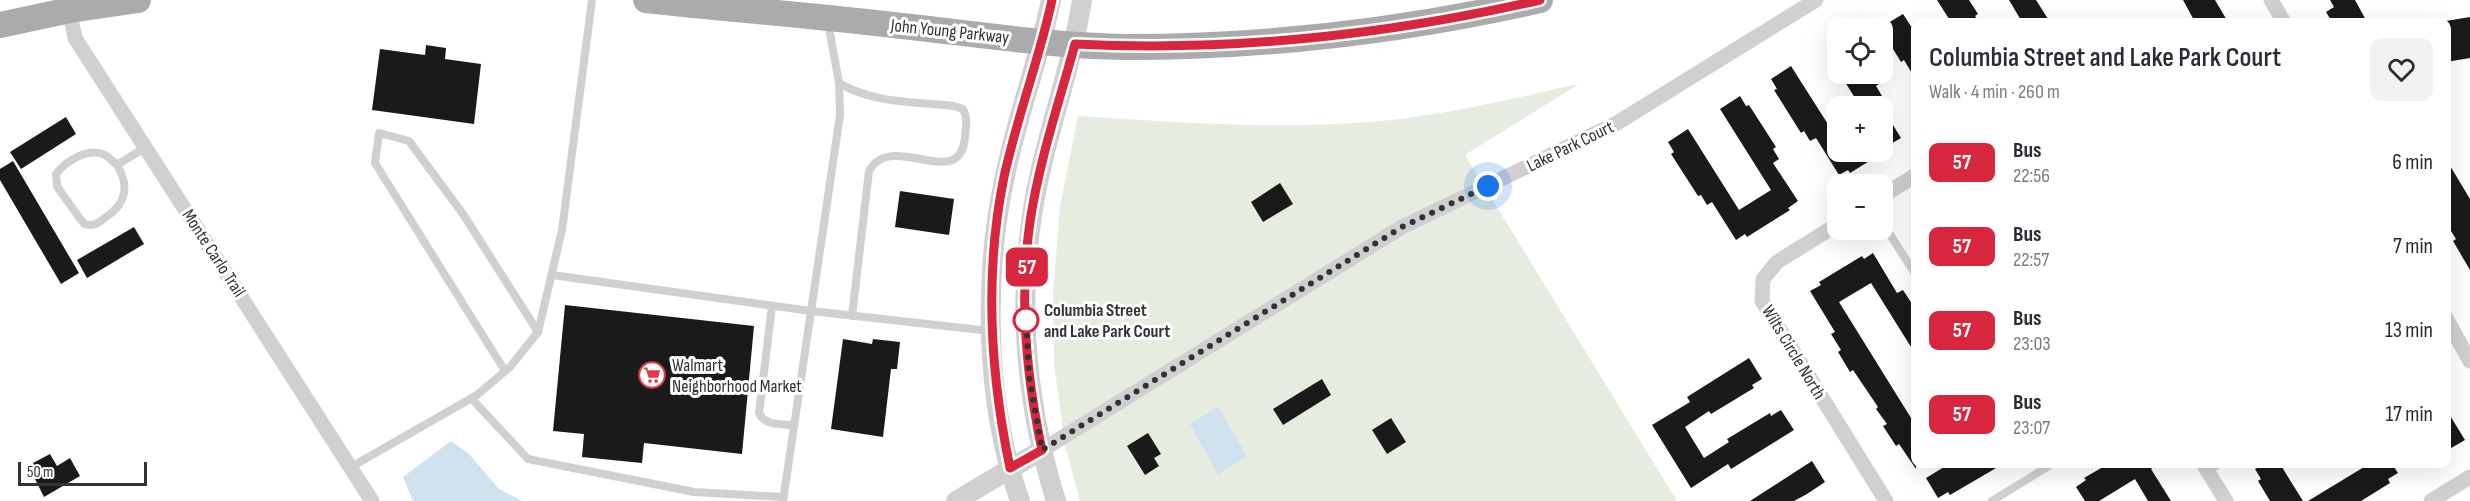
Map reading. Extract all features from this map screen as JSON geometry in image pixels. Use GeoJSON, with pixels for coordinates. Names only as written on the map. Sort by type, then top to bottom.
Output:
{"type":"FeatureCollection","features":[{"type":"Feature","properties":{"kind":"main road"},"geometry":{"type":"LineString","coordinates":[[0,26],[68,5],[138,0]]}},
{"type":"Feature","properties":{"kind":"main road","name":"John Young Parkway"},"geometry":{"type":"LineString","coordinates":[[646,0],[1042,42],[1126,47],[1246,44],[1359,34],[1482,13],[1540,0]]}},
{"type":"Feature","properties":{"kind":"street"},"geometry":{"type":"LineString","coordinates":[[1020,501],[1001,425],[992,332],[994,260],[1004,178],[1052,0]]}},
{"type":"Feature","properties":{"kind":"street"},"geometry":{"type":"LineString","coordinates":[[1056,501],[1035,419],[1026,339],[1027,257],[1030,222],[1040,174],[1075,44],[1082,0]]}},
{"type":"Feature","properties":{"kind":"street","name":"Lake Park Court"},"geometry":{"type":"LineString","coordinates":[[1042,450],[1402,227],[1617,123],[1816,0]]}},
{"type":"Feature","properties":{"kind":"street"},"geometry":{"type":"LineString","coordinates":[[2271,0],[2282,18]]}},
{"type":"Feature","properties":{"kind":"street","name":"Monte Carlo Trail"},"geometry":{"type":"LineString","coordinates":[[68,5],[75,38],[372,501]]}},
{"type":"Feature","properties":{"kind":"street"},"geometry":{"type":"LineString","coordinates":[[1893,189],[1911,178]]}},
{"type":"Feature","properties":{"kind":"street","name":"Wilts Circle North"},"geometry":{"type":"LineString","coordinates":[[1827,231],[1777,262],[1763,279],[1762,301],[1886,501]]}},
{"type":"Feature","properties":{"kind":"street"},"geometry":{"type":"LineString","coordinates":[[2451,327],[2470,361]]}},
{"type":"Feature","properties":{"kind":"street"},"geometry":{"type":"LineString","coordinates":[[956,501],[1042,450]]}},
{"type":"Feature","properties":{"kind":"street"},"geometry":{"type":"LineString","coordinates":[[2211,468],[2226,501]]}},
{"type":"Feature","properties":{"kind":"street"},"geometry":{"type":"LineString","coordinates":[[2431,501],[2452,496],[2470,477]]}},
{"type":"Feature","properties":{"kind":"lane"},"geometry":{"type":"LineString","coordinates":[[351,467],[471,399],[505,371],[538,332],[562,230],[592,0]]}},
{"type":"Feature","properties":{"kind":"lane"},"geometry":{"type":"LineString","coordinates":[[471,399],[528,459],[694,492],[783,499],[840,115],[839,83],[827,18]]}},
{"type":"Feature","properties":{"kind":"lane"},"geometry":{"type":"LineString","coordinates":[[839,83],[872,96],[954,106],[963,109],[967,116],[965,141],[959,155],[952,161],[945,163],[899,155],[881,158],[873,163],[869,171],[852,316]]}},
{"type":"Feature","properties":{"kind":"lane"},"geometry":{"type":"LineString","coordinates":[[505,371],[375,163],[379,133],[409,141],[463,214],[538,332]]}},
{"type":"Feature","properties":{"kind":"lane"},"geometry":{"type":"LineString","coordinates":[[117,165],[146,147]]}},
{"type":"Feature","properties":{"kind":"lane"},"geometry":{"type":"LineString","coordinates":[[87,154],[104,155],[117,165],[125,182],[122,203],[114,212],[96,224],[84,224],[57,186],[56,174],[70,160],[87,154]]}},
{"type":"Feature","properties":{"kind":"lane"},"geometry":{"type":"LineString","coordinates":[[1893,239],[1911,267]]}},
{"type":"Feature","properties":{"kind":"lane"},"geometry":{"type":"LineString","coordinates":[[552,275],[772,306],[992,332]]}},
{"type":"Feature","properties":{"kind":"lane"},"geometry":{"type":"LineString","coordinates":[[772,306],[759,413],[762,419],[769,423],[794,425]]}},
{"type":"Feature","properties":{"kind":"lane"},"geometry":{"type":"LineString","coordinates":[[1992,501],[2046,468]]}},
{"type":"Feature","properties":{"kind":"shaded area"},"geometry":{"type":"Polygon","coordinates":[[[1579,84],[1465,155],[1677,501],[1080,501],[1065,445],[1054,364],[1053,292],[1060,206],[1078,116],[1260,125],[1369,122],[1448,112],[1579,84]]]}},
{"type":"Feature","properties":{"kind":"water"},"geometry":{"type":"Polygon","coordinates":[[[1218,407],[1247,456],[1218,475],[1190,424],[1218,407]]]}},
{"type":"Feature","properties":{"kind":"water"},"geometry":{"type":"Polygon","coordinates":[[[451,441],[469,454],[499,489],[522,501],[413,501],[403,477],[451,441]]]}},
{"type":"Feature","properties":{"kind":"building"},"geometry":{"type":"Polygon","coordinates":[[[1937,0],[1969,0],[1978,14],[1975,16],[1976,18],[1948,18],[1937,0]]]}},
{"type":"Feature","properties":{"kind":"building"},"geometry":{"type":"Polygon","coordinates":[[[2009,0],[2036,0],[2047,18],[2020,18],[2009,0]]]}},
{"type":"Feature","properties":{"kind":"building"},"geometry":{"type":"Polygon","coordinates":[[[2183,0],[2215,0],[2226,18],[2193,18],[2183,0]]]}},
{"type":"Feature","properties":{"kind":"building"},"geometry":{"type":"Polygon","coordinates":[[[2330,0],[2355,0],[2365,18],[2330,18],[2326,12],[2334,7],[2330,0]]]}},
{"type":"Feature","properties":{"kind":"building"},"geometry":{"type":"Polygon","coordinates":[[[1903,14],[1911,26],[1911,72],[1904,60],[1901,62],[1893,49],[1893,20],[1903,14]]]}},
{"type":"Feature","properties":{"kind":"building"},"geometry":{"type":"Polygon","coordinates":[[[2470,17],[2470,58],[2451,61],[2451,20],[2470,17]]]}},
{"type":"Feature","properties":{"kind":"building"},"geometry":{"type":"Polygon","coordinates":[[[426,45],[446,48],[445,59],[481,64],[474,124],[372,110],[380,49],[425,55],[426,45]]]}},
{"type":"Feature","properties":{"kind":"building"},"geometry":{"type":"Polygon","coordinates":[[[1791,66],[1827,123],[1827,156],[1816,138],[1810,141],[1804,131],[1801,133],[1774,90],[1777,89],[1771,79],[1791,66]]]}},
{"type":"Feature","properties":{"kind":"building"},"geometry":{"type":"Polygon","coordinates":[[[1846,84],[1879,84],[1876,86],[1882,96],[1854,96],[1846,84]]]}},
{"type":"Feature","properties":{"kind":"building"},"geometry":{"type":"Polygon","coordinates":[[[1740,96],[1746,106],[1749,105],[1776,147],[1773,149],[1779,159],[1773,163],[1798,201],[1788,208],[1790,210],[1747,237],[1745,234],[1736,240],[1712,202],[1707,205],[1701,195],[1698,196],[1671,154],[1674,152],[1668,142],[1688,129],[1739,210],[1771,190],[1720,109],[1740,96]]]}},
{"type":"Feature","properties":{"kind":"building"},"geometry":{"type":"Polygon","coordinates":[[[66,117],[76,134],[21,169],[10,152],[66,117]]]}},
{"type":"Feature","properties":{"kind":"building"},"geometry":{"type":"Polygon","coordinates":[[[1893,125],[1901,138],[1893,143],[1893,125]]]}},
{"type":"Feature","properties":{"kind":"building"},"geometry":{"type":"Polygon","coordinates":[[[13,161],[79,273],[61,284],[0,180],[0,169],[13,161]]]}},
{"type":"Feature","properties":{"kind":"building"},"geometry":{"type":"Polygon","coordinates":[[[1831,162],[1868,162],[1850,173],[1848,170],[1838,174],[1831,162]]]}},
{"type":"Feature","properties":{"kind":"building"},"geometry":{"type":"Polygon","coordinates":[[[2451,167],[2470,199],[2470,270],[2453,241],[2456,239],[2451,231],[2451,167]]]}},
{"type":"Feature","properties":{"kind":"building"},"geometry":{"type":"Polygon","coordinates":[[[1280,183],[1293,204],[1263,222],[1251,202],[1280,183]]]}},
{"type":"Feature","properties":{"kind":"building"},"geometry":{"type":"Polygon","coordinates":[[[900,191],[954,199],[949,235],[895,227],[900,191]]]}},
{"type":"Feature","properties":{"kind":"building"},"geometry":{"type":"Polygon","coordinates":[[[134,227],[144,244],[87,278],[77,260],[134,227]]]}},
{"type":"Feature","properties":{"kind":"building"},"geometry":{"type":"Polygon","coordinates":[[[1873,253],[1897,293],[1903,290],[1911,302],[1911,347],[1871,283],[1839,302],[1911,418],[1911,462],[1899,444],[1896,446],[1883,426],[1887,424],[1876,409],[1878,407],[1853,370],[1850,372],[1838,352],[1841,350],[1831,334],[1835,332],[1810,291],[1821,285],[1819,282],[1862,256],[1864,259],[1873,253]]]}},
{"type":"Feature","properties":{"kind":"building"},"geometry":{"type":"Polygon","coordinates":[[[565,305],[754,326],[742,454],[644,443],[642,463],[582,457],[584,434],[553,431],[565,305]]]}},
{"type":"Feature","properties":{"kind":"building"},"geometry":{"type":"Polygon","coordinates":[[[843,339],[872,344],[873,339],[900,342],[897,369],[891,369],[883,437],[831,429],[843,339]]]}},
{"type":"Feature","properties":{"kind":"building"},"geometry":{"type":"Polygon","coordinates":[[[1749,358],[1762,379],[1752,385],[1754,388],[1711,414],[1709,411],[1685,427],[1704,458],[1729,442],[1727,439],[1770,413],[1771,416],[1781,410],[1794,430],[1731,469],[1728,464],[1691,488],[1652,425],[1690,402],[1687,397],[1749,358]]]}},
{"type":"Feature","properties":{"kind":"building"},"geometry":{"type":"Polygon","coordinates":[[[1322,379],[1331,395],[1283,425],[1273,409],[1322,379]]]}},
{"type":"Feature","properties":{"kind":"building"},"geometry":{"type":"Polygon","coordinates":[[[2451,417],[2465,440],[2451,448],[2451,417]]]}},
{"type":"Feature","properties":{"kind":"building"},"geometry":{"type":"Polygon","coordinates":[[[1391,418],[1406,442],[1387,454],[1372,430],[1391,418]]]}},
{"type":"Feature","properties":{"kind":"building"},"geometry":{"type":"Polygon","coordinates":[[[1148,433],[1161,454],[1154,458],[1159,466],[1145,475],[1127,446],[1148,433]]]}},
{"type":"Feature","properties":{"kind":"building"},"geometry":{"type":"Polygon","coordinates":[[[50,454],[57,466],[70,458],[80,476],[44,497],[35,479],[41,476],[33,463],[50,454]]]}},
{"type":"Feature","properties":{"kind":"building"},"geometry":{"type":"Polygon","coordinates":[[[1812,461],[1825,482],[1807,494],[1794,501],[1750,501],[1812,461]]]}},
{"type":"Feature","properties":{"kind":"building"},"geometry":{"type":"Polygon","coordinates":[[[1942,468],[1996,468],[1950,495],[1948,492],[1938,498],[1926,478],[1942,468]]]}},
{"type":"Feature","properties":{"kind":"building"},"geometry":{"type":"Polygon","coordinates":[[[2101,468],[2153,468],[2151,469],[2171,501],[2148,501],[2135,479],[2099,501],[2085,501],[2076,487],[2086,480],[2084,478],[2101,468]]]}},
{"type":"Feature","properties":{"kind":"building"},"geometry":{"type":"Polygon","coordinates":[[[2282,468],[2303,501],[2270,501],[2258,481],[2261,479],[2255,469],[2282,468]]]}},
{"type":"Feature","properties":{"kind":"building"},"geometry":{"type":"Polygon","coordinates":[[[2362,468],[2395,468],[2398,473],[2388,479],[2390,483],[2361,501],[2308,501],[2362,468]]]}},
{"type":"Feature","properties":{"kind":"bus line","name":"57"},"geometry":{"type":"LineString","coordinates":[[1052,0],[1004,178],[994,254],[992,325],[995,375],[1001,425],[1010,468],[1042,450],[1035,419],[1026,339],[1027,257],[1030,222],[1040,174],[1075,44],[1126,47],[1246,44],[1340,36],[1442,21],[1540,0]]}},
{"type":"Feature","properties":{"kind":"place","name":"Columbia Street and Lake Park Court"},"geometry":{"type":"Point","coordinates":[1026,320]}},
{"type":"Feature","properties":{"kind":"place","name":"Walmart Neighborhood Market"},"geometry":{"type":"Point","coordinates":[652,375]}},
{"type":"Feature","properties":{"kind":"route"},"geometry":{"type":"LineString","coordinates":[[1026,320],[1026,317],[1029,376],[1042,450],[1402,227],[1488,186]]}}]}
